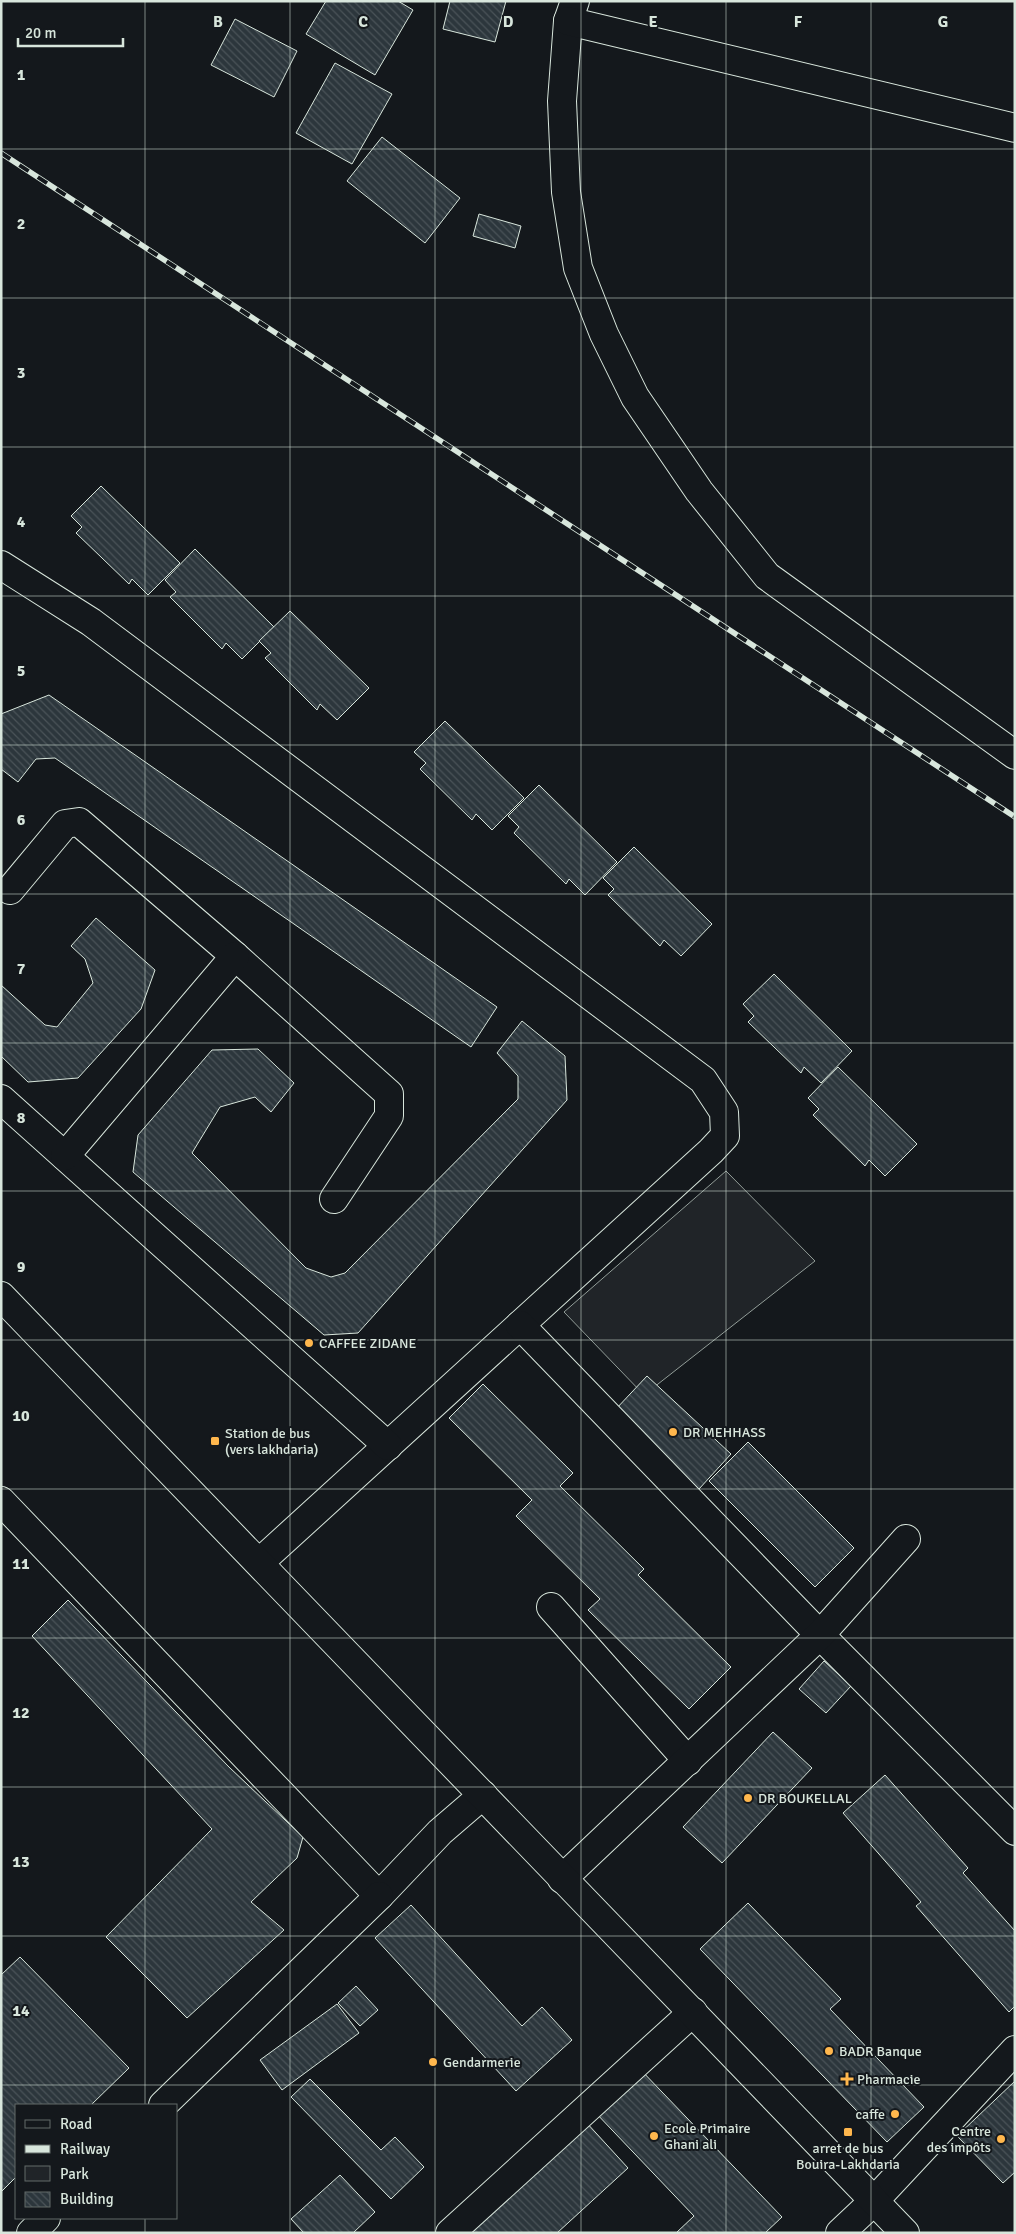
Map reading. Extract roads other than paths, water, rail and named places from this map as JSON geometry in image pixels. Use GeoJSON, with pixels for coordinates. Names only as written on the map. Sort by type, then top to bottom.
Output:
{"type":"FeatureCollection","features":[{"type":"Feature","properties":{"kind":"street"},"geometry":{"type":"LineString","coordinates":[[1015,128],[571,11],[562,110],[566,192],[578,268],[604,334],[635,397],[700,491],[768,576],[1015,755]]}},
{"type":"Feature","properties":{"kind":"street"},"geometry":{"type":"LineString","coordinates":[[1,565],[91,622],[703,1080],[724,1112],[725,1136],[260,1562]]}},
{"type":"Feature","properties":{"kind":"street"},"geometry":{"type":"LineString","coordinates":[[10,890],[65,824],[79,822],[235,956],[389,1094],[389,1116],[334,1199]]}},
{"type":"Feature","properties":{"kind":"street"},"geometry":{"type":"LineString","coordinates":[[65,1156],[235,956]]}},
{"type":"Feature","properties":{"kind":"street"},"geometry":{"type":"LineString","coordinates":[[1,1099],[388,1446]]}},
{"type":"Feature","properties":{"kind":"street"},"geometry":{"type":"LineString","coordinates":[[1,1296],[260,1562],[562,1879],[693,2012],[905,2233]]}},
{"type":"Feature","properties":{"kind":"street"},"geometry":{"type":"LineString","coordinates":[[520,1325],[820,1634],[1015,1831]]}},
{"type":"Feature","properties":{"kind":"street"},"geometry":{"type":"LineString","coordinates":[[1,1501],[379,1896]]}},
{"type":"Feature","properties":{"kind":"street"},"geometry":{"type":"LineString","coordinates":[[562,1879],[820,1634],[906,1539]]}},
{"type":"Feature","properties":{"kind":"street"},"geometry":{"type":"LineString","coordinates":[[551,1606],[688,1761]]}},
{"type":"Feature","properties":{"kind":"street"},"geometry":{"type":"LineString","coordinates":[[164,2104],[379,1896],[440,1832],[483,1795]]}},
{"type":"Feature","properties":{"kind":"street"},"geometry":{"type":"LineString","coordinates":[[450,2233],[693,2012]]}},
{"type":"Feature","properties":{"kind":"street"},"geometry":{"type":"LineString","coordinates":[[840,2233],[874,2201],[1015,2050]]}},
{"type":"Feature","properties":{"kind":"street"},"geometry":{"type":"LineString","coordinates":[[31,2233],[45,2219]]}},
{"type":"Feature","properties":{"kind":"railway"},"geometry":{"type":"LineString","coordinates":[[1,153],[1015,817]]}},
{"type":"Feature","properties":{"kind":"place","name":"CAFFEE ZIDANE"},"geometry":{"type":"Point","coordinates":[309,1343]}},
{"type":"Feature","properties":{"kind":"place","name":"DR MEHHASS"},"geometry":{"type":"Point","coordinates":[673,1432]}},
{"type":"Feature","properties":{"kind":"place","name":"Station de bus (vers lakhdaria)"},"geometry":{"type":"Point","coordinates":[215,1441]}},
{"type":"Feature","properties":{"kind":"place","name":"DR BOUKELLAL"},"geometry":{"type":"Point","coordinates":[748,1798]}},
{"type":"Feature","properties":{"kind":"place","name":"BADR Banque"},"geometry":{"type":"Point","coordinates":[829,2051]}},
{"type":"Feature","properties":{"kind":"place","name":"Gendarmerie"},"geometry":{"type":"Point","coordinates":[433,2062]}},
{"type":"Feature","properties":{"kind":"place","name":"Pharmacie"},"geometry":{"type":"Point","coordinates":[847,2079]}},
{"type":"Feature","properties":{"kind":"place","name":"caffe"},"geometry":{"type":"Point","coordinates":[895,2114]}},
{"type":"Feature","properties":{"kind":"place","name":"arret de bus Bouira-Lakhdaria"},"geometry":{"type":"Point","coordinates":[848,2132]}},
{"type":"Feature","properties":{"kind":"place","name":"Ecole Primaire Ghani ali"},"geometry":{"type":"Point","coordinates":[654,2136]}},
{"type":"Feature","properties":{"kind":"place","name":"Centre des impôts"},"geometry":{"type":"Point","coordinates":[1001,2139]}}]}
